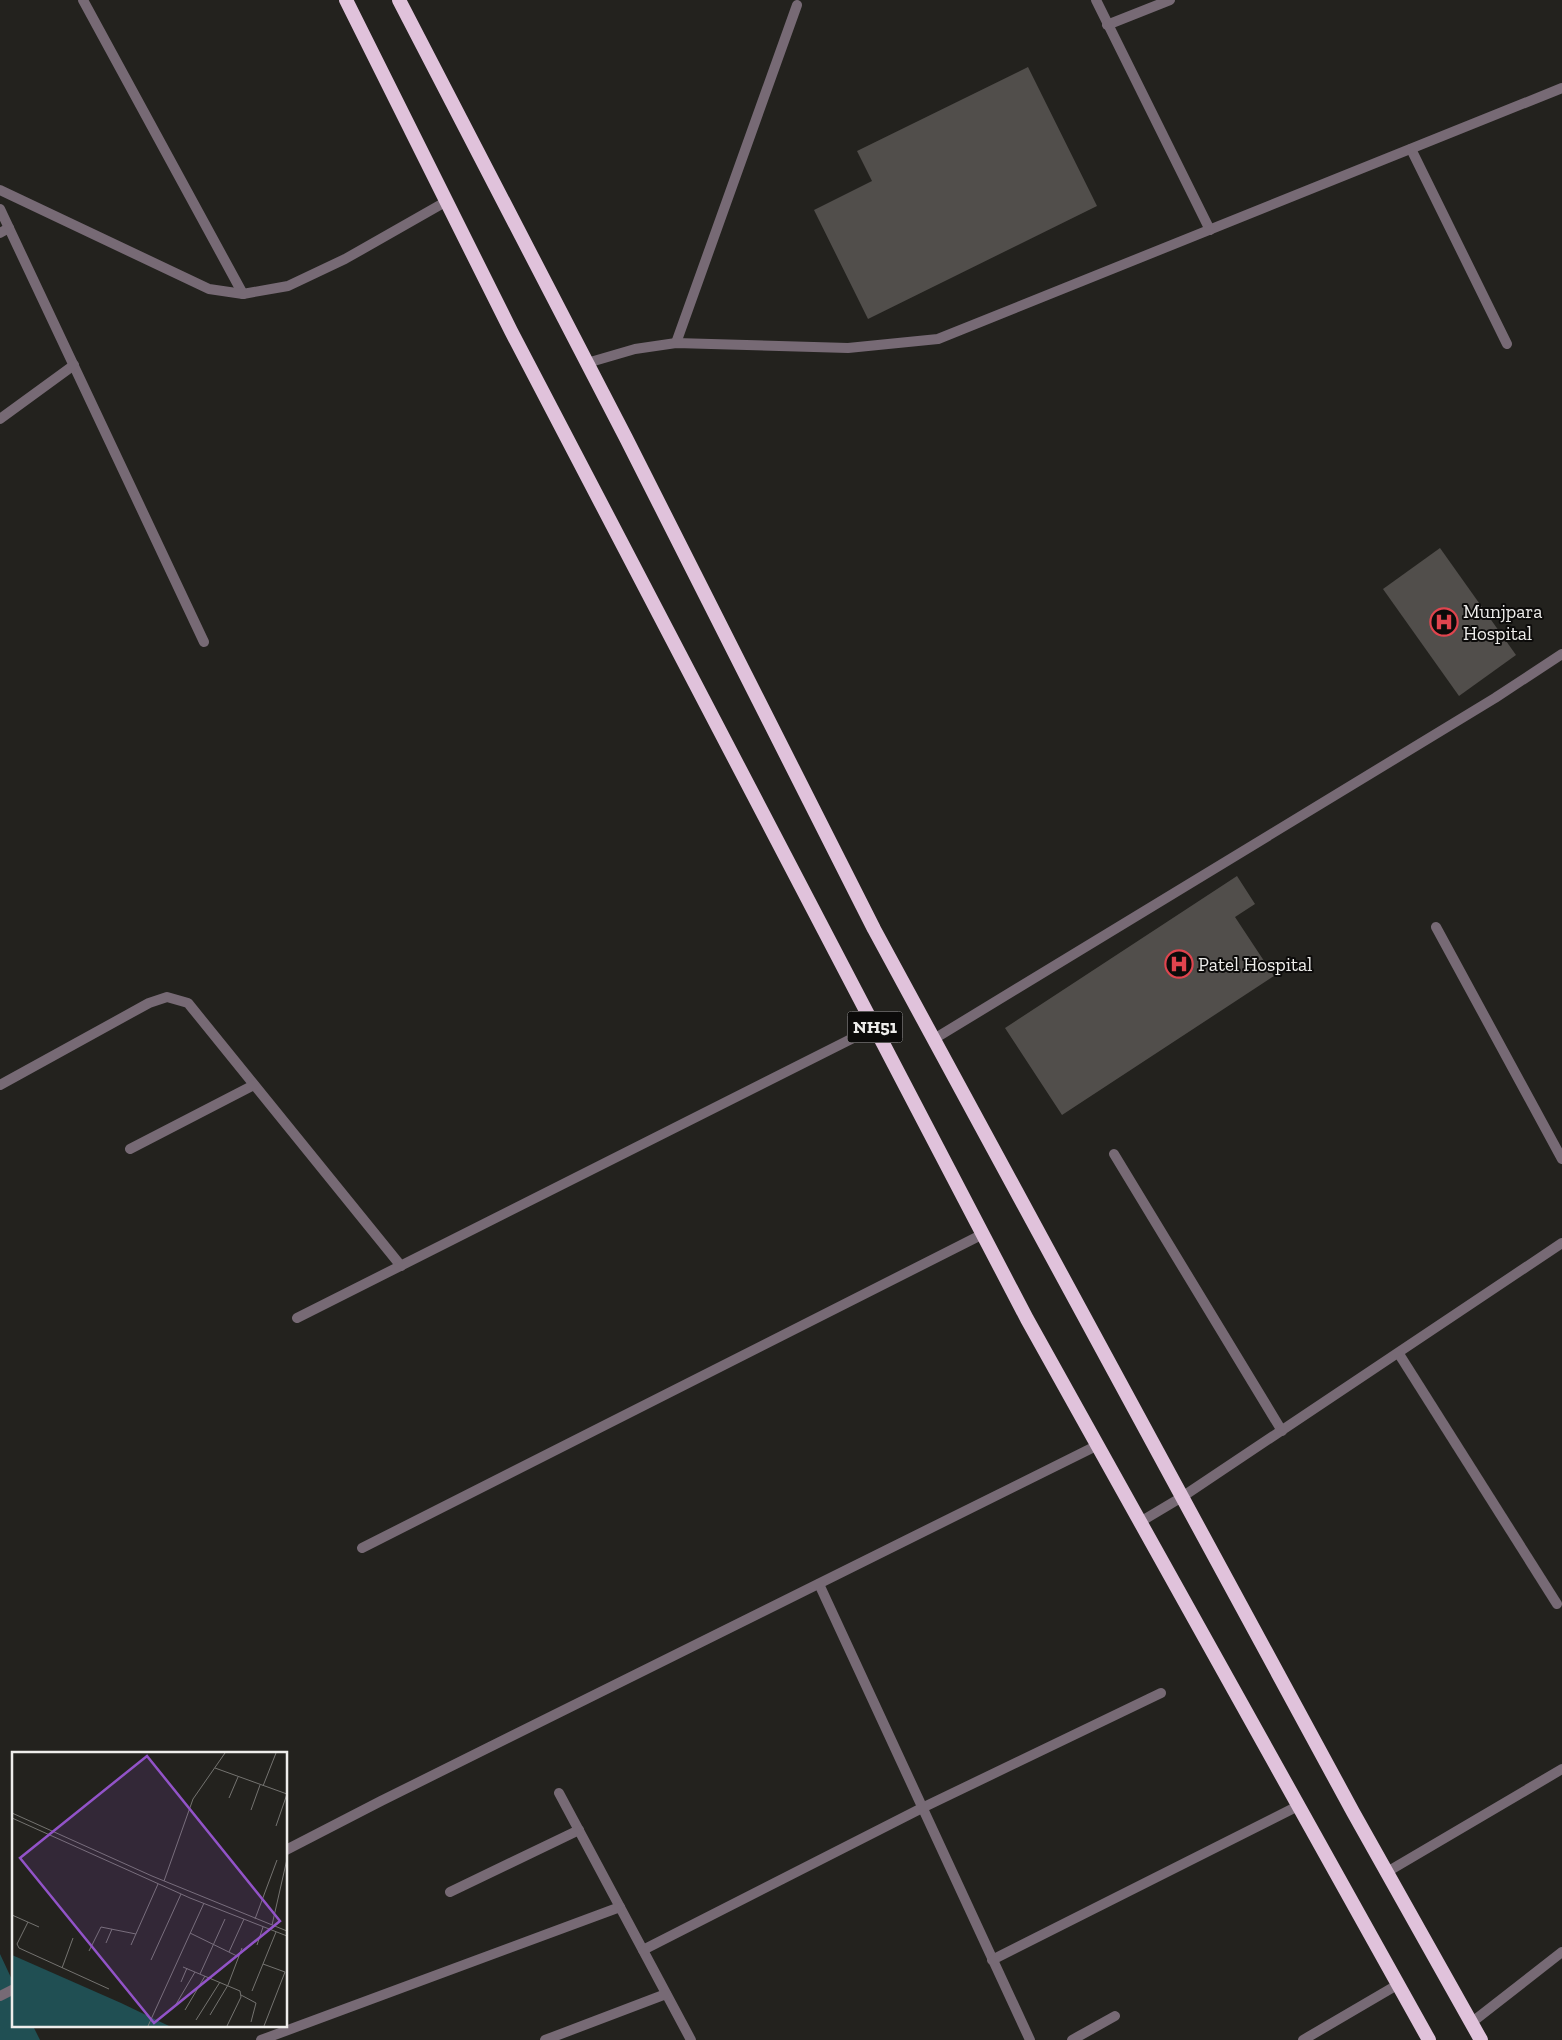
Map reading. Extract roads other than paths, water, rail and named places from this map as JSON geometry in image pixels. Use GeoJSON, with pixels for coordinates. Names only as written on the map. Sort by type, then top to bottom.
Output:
{"type":"FeatureCollection","features":[{"type":"Feature","properties":{"kind":"highway","name":"NH51"},"geometry":{"type":"LineString","coordinates":[[346,0],[511,331],[1027,1319],[1429,2040]]}},
{"type":"Feature","properties":{"kind":"highway","name":"NH51"},"geometry":{"type":"LineString","coordinates":[[399,0],[587,363],[874,929],[1182,1497],[1481,2040]]}},
{"type":"Feature","properties":{"kind":"street"},"geometry":{"type":"LineString","coordinates":[[83,0],[243,294]]}},
{"type":"Feature","properties":{"kind":"street"},"geometry":{"type":"LineString","coordinates":[[1096,0],[1210,230]]}},
{"type":"Feature","properties":{"kind":"street"},"geometry":{"type":"LineString","coordinates":[[1107,25],[1170,0]]}},
{"type":"Feature","properties":{"kind":"street"},"geometry":{"type":"LineString","coordinates":[[676,343],[797,5]]}},
{"type":"Feature","properties":{"kind":"street"},"geometry":{"type":"LineString","coordinates":[[587,363],[636,349],[676,343],[848,348],[938,339],[1562,88]]}},
{"type":"Feature","properties":{"kind":"street"},"geometry":{"type":"LineString","coordinates":[[1411,149],[1507,344]]}},
{"type":"Feature","properties":{"kind":"street"},"geometry":{"type":"LineString","coordinates":[[0,190],[210,289],[243,294],[288,286],[345,259],[447,201]]}},
{"type":"Feature","properties":{"kind":"street"},"geometry":{"type":"LineString","coordinates":[[0,209],[4,231],[74,365],[204,642]]}},
{"type":"Feature","properties":{"kind":"street"},"geometry":{"type":"LineString","coordinates":[[0,419],[74,365]]}},
{"type":"Feature","properties":{"kind":"street"},"geometry":{"type":"LineString","coordinates":[[934,1039],[1495,698],[1562,654]]}},
{"type":"Feature","properties":{"kind":"street"},"geometry":{"type":"LineString","coordinates":[[1436,927],[1562,1158]]}},
{"type":"Feature","properties":{"kind":"street"},"geometry":{"type":"LineString","coordinates":[[0,1085],[149,1004],[167,997],[188,1003],[401,1266]]}},
{"type":"Feature","properties":{"kind":"street"},"geometry":{"type":"LineString","coordinates":[[297,1318],[875,1027]]}},
{"type":"Feature","properties":{"kind":"street"},"geometry":{"type":"LineString","coordinates":[[130,1149],[254,1085]]}},
{"type":"Feature","properties":{"kind":"street"},"geometry":{"type":"LineString","coordinates":[[1114,1154],[1282,1431]]}},
{"type":"Feature","properties":{"kind":"street"},"geometry":{"type":"LineString","coordinates":[[362,1548],[983,1234]]}},
{"type":"Feature","properties":{"kind":"street"},"geometry":{"type":"LineString","coordinates":[[1140,1522],[1182,1497],[1399,1354],[1562,1243]]}},
{"type":"Feature","properties":{"kind":"street"},"geometry":{"type":"LineString","coordinates":[[1399,1354],[1557,1604]]}},
{"type":"Feature","properties":{"kind":"street"},"geometry":{"type":"LineString","coordinates":[[288,1849],[390,1796],[1098,1445]]}},
{"type":"Feature","properties":{"kind":"street"},"geometry":{"type":"LineString","coordinates":[[819,1584],[1030,2040]]}},
{"type":"Feature","properties":{"kind":"street"},"geometry":{"type":"LineString","coordinates":[[643,1950],[922,1808],[1161,1693]]}},
{"type":"Feature","properties":{"kind":"street"},"geometry":{"type":"LineString","coordinates":[[1387,1872],[1562,1769]]}},
{"type":"Feature","properties":{"kind":"street"},"geometry":{"type":"LineString","coordinates":[[559,1792],[691,2040]]}},
{"type":"Feature","properties":{"kind":"street"},"geometry":{"type":"LineString","coordinates":[[992,1960],[1298,1806]]}},
{"type":"Feature","properties":{"kind":"street"},"geometry":{"type":"LineString","coordinates":[[450,1892],[579,1830]]}},
{"type":"Feature","properties":{"kind":"street"},"geometry":{"type":"LineString","coordinates":[[261,2040],[620,1907]]}},
{"type":"Feature","properties":{"kind":"street"},"geometry":{"type":"LineString","coordinates":[[1471,2023],[1562,1952]]}},
{"type":"Feature","properties":{"kind":"street"},"geometry":{"type":"LineString","coordinates":[[1303,2040],[1397,1985]]}},
{"type":"Feature","properties":{"kind":"street"},"geometry":{"type":"LineString","coordinates":[[0,1996],[12,1990]]}},
{"type":"Feature","properties":{"kind":"street"},"geometry":{"type":"LineString","coordinates":[[546,2040],[666,1994]]}},
{"type":"Feature","properties":{"kind":"street"},"geometry":{"type":"LineString","coordinates":[[1072,2040],[1115,2016]]}},
{"type":"Feature","properties":{"kind":"water"},"geometry":{"type":"Polygon","coordinates":[[[0,1954],[12,1980],[12,2028],[34,2028],[40,2040],[0,2040],[0,1954]]]}},
{"type":"Feature","properties":{"kind":"place","name":"Munjpara Hospital"},"geometry":{"type":"Point","coordinates":[1444,622]}},
{"type":"Feature","properties":{"kind":"place","name":"Patel Hospital"},"geometry":{"type":"Point","coordinates":[1179,964]}}]}
